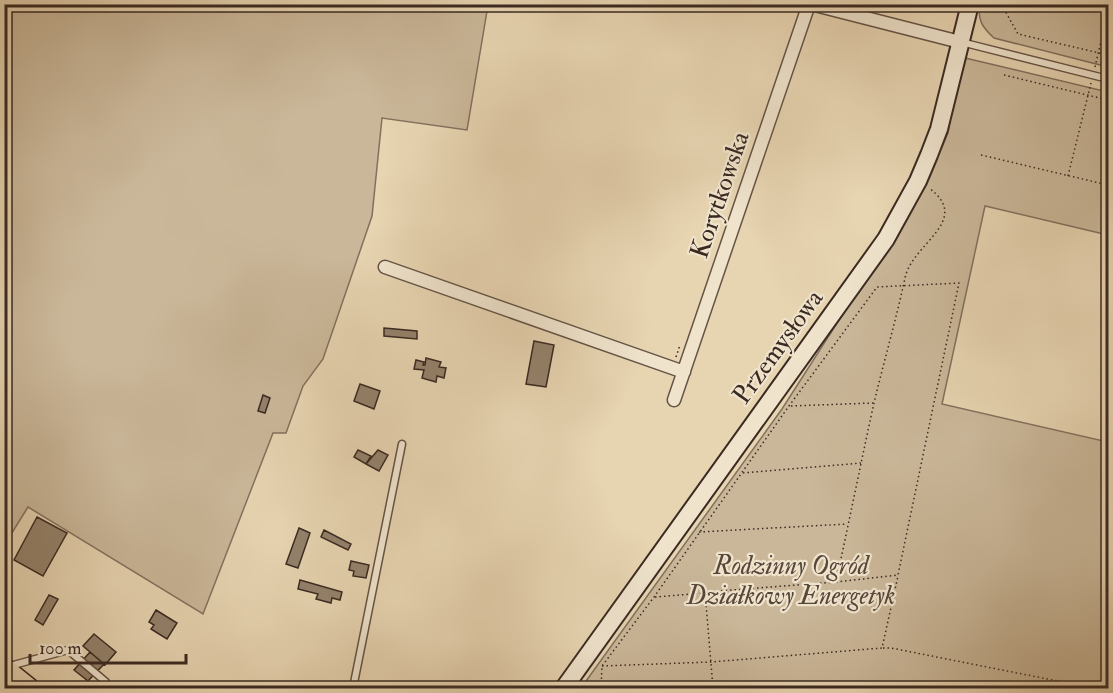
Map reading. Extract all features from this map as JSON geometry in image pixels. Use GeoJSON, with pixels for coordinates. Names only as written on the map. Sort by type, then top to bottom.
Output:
{"type":"FeatureCollection","features":[{"type":"Feature","properties":{"kind":"main road","name":"Przemysłowa"},"geometry":{"type":"LineString","coordinates":[[564,688],[886,239],[918,181],[939,129],[970,4]]}},
{"type":"Feature","properties":{"kind":"main road"},"geometry":{"type":"LineString","coordinates":[[5,667],[30,688]]}},
{"type":"Feature","properties":{"kind":"street"},"geometry":{"type":"LineString","coordinates":[[810,4],[960,42]]}},
{"type":"Feature","properties":{"kind":"street","name":"Korytkowska"},"geometry":{"type":"LineString","coordinates":[[674,400],[810,4]]}},
{"type":"Feature","properties":{"kind":"street"},"geometry":{"type":"LineString","coordinates":[[385,267],[684,372]]}},
{"type":"Feature","properties":{"kind":"lane"},"geometry":{"type":"LineString","coordinates":[[960,42],[1108,79]]}},
{"type":"Feature","properties":{"kind":"lane"},"geometry":{"type":"LineString","coordinates":[[352,688],[402,444]]}},
{"type":"Feature","properties":{"kind":"lane"},"geometry":{"type":"LineString","coordinates":[[5,667],[68,650],[106,682],[106,688]]}},
{"type":"Feature","properties":{"kind":"path"},"geometry":{"type":"LineString","coordinates":[[1005,4],[1004,9],[1018,34],[1108,55]]}},
{"type":"Feature","properties":{"kind":"path"},"geometry":{"type":"LineString","coordinates":[[1068,176],[1108,10]]}},
{"type":"Feature","properties":{"kind":"path"},"geometry":{"type":"LineString","coordinates":[[1004,75],[1108,100]]}},
{"type":"Feature","properties":{"kind":"path"},"geometry":{"type":"LineString","coordinates":[[981,155],[1108,186]]}},
{"type":"Feature","properties":{"kind":"path"},"geometry":{"type":"LineString","coordinates":[[836,582],[874,403],[907,267],[945,220],[945,206],[940,197],[918,181]]}},
{"type":"Feature","properties":{"kind":"path"},"geometry":{"type":"LineString","coordinates":[[601,688],[602,666],[654,597],[789,406],[878,287],[960,283],[882,648]]}},
{"type":"Feature","properties":{"kind":"path"},"geometry":{"type":"LineString","coordinates":[[789,406],[874,403]]}},
{"type":"Feature","properties":{"kind":"path"},"geometry":{"type":"LineString","coordinates":[[742,473],[862,462]]}},
{"type":"Feature","properties":{"kind":"path"},"geometry":{"type":"LineString","coordinates":[[699,532],[848,524]]}},
{"type":"Feature","properties":{"kind":"path"},"geometry":{"type":"LineString","coordinates":[[654,597],[898,575]]}},
{"type":"Feature","properties":{"kind":"path"},"geometry":{"type":"LineString","coordinates":[[705,592],[713,688]]}},
{"type":"Feature","properties":{"kind":"path"},"geometry":{"type":"LineString","coordinates":[[602,666],[711,662],[891,648],[1093,688]]}},
{"type":"Feature","properties":{"kind":"green space"},"geometry":{"type":"Polygon","coordinates":[[[5,5],[488,5],[467,130],[382,118],[372,216],[323,359],[303,386],[286,433],[273,433],[203,614],[28,507],[5,544],[5,5]]]}},
{"type":"Feature","properties":{"kind":"green space"},"geometry":{"type":"Polygon","coordinates":[[[980,5],[1108,5],[1108,67],[994,38],[982,23],[979,15],[980,5]]]}},
{"type":"Feature","properties":{"kind":"green space","name":"Rodzinny Ogród Działkowy Energetyk"},"geometry":{"type":"Polygon","coordinates":[[[961,57],[1108,92],[1108,235],[985,206],[942,404],[1108,442],[1108,688],[581,688],[782,409],[925,186],[948,133],[961,57]]]}},
{"type":"Feature","properties":{"kind":"building"},"geometry":{"type":"Polygon","coordinates":[[[384,328],[417,331],[417,339],[384,336],[384,328]]]}},
{"type":"Feature","properties":{"kind":"building"},"geometry":{"type":"Polygon","coordinates":[[[534,341],[554,345],[546,387],[526,384],[534,341]]]}},
{"type":"Feature","properties":{"kind":"building"},"geometry":{"type":"Polygon","coordinates":[[[426,358],[441,362],[439,367],[446,368],[444,378],[437,376],[436,382],[422,378],[424,370],[414,369],[416,360],[424,362],[423,365],[425,365],[426,358]]]}},
{"type":"Feature","properties":{"kind":"building"},"geometry":{"type":"Polygon","coordinates":[[[360,384],[380,391],[374,409],[354,401],[360,384]]]}},
{"type":"Feature","properties":{"kind":"building"},"geometry":{"type":"Polygon","coordinates":[[[263,395],[270,398],[265,413],[258,411],[263,395]]]}},
{"type":"Feature","properties":{"kind":"building"},"geometry":{"type":"Polygon","coordinates":[[[358,450],[371,456],[366,464],[354,457],[358,450]]]}},
{"type":"Feature","properties":{"kind":"building"},"geometry":{"type":"Polygon","coordinates":[[[378,450],[388,455],[379,471],[366,464],[378,450]]]}},
{"type":"Feature","properties":{"kind":"building"},"geometry":{"type":"Polygon","coordinates":[[[37,517],[67,533],[43,576],[14,560],[37,517]]]}},
{"type":"Feature","properties":{"kind":"building"},"geometry":{"type":"Polygon","coordinates":[[[299,528],[310,533],[298,568],[286,564],[299,528]]]}},
{"type":"Feature","properties":{"kind":"building"},"geometry":{"type":"Polygon","coordinates":[[[324,530],[351,544],[348,550],[321,537],[324,530]]]}},
{"type":"Feature","properties":{"kind":"building"},"geometry":{"type":"Polygon","coordinates":[[[351,561],[369,565],[366,578],[353,576],[354,571],[349,570],[351,561]]]}},
{"type":"Feature","properties":{"kind":"building"},"geometry":{"type":"Polygon","coordinates":[[[300,580],[342,592],[340,600],[332,598],[331,603],[316,599],[318,594],[298,589],[300,580]]]}},
{"type":"Feature","properties":{"kind":"building"},"geometry":{"type":"Polygon","coordinates":[[[49,595],[58,599],[43,625],[35,620],[49,595]]]}},
{"type":"Feature","properties":{"kind":"building"},"geometry":{"type":"Polygon","coordinates":[[[156,610],[177,623],[167,639],[151,629],[154,625],[149,622],[156,610]]]}},
{"type":"Feature","properties":{"kind":"building"},"geometry":{"type":"Polygon","coordinates":[[[94,634],[116,652],[105,665],[83,646],[94,634]]]}},
{"type":"Feature","properties":{"kind":"building"},"geometry":{"type":"Polygon","coordinates":[[[90,652],[104,664],[88,681],[74,670],[90,652]]]}}]}
